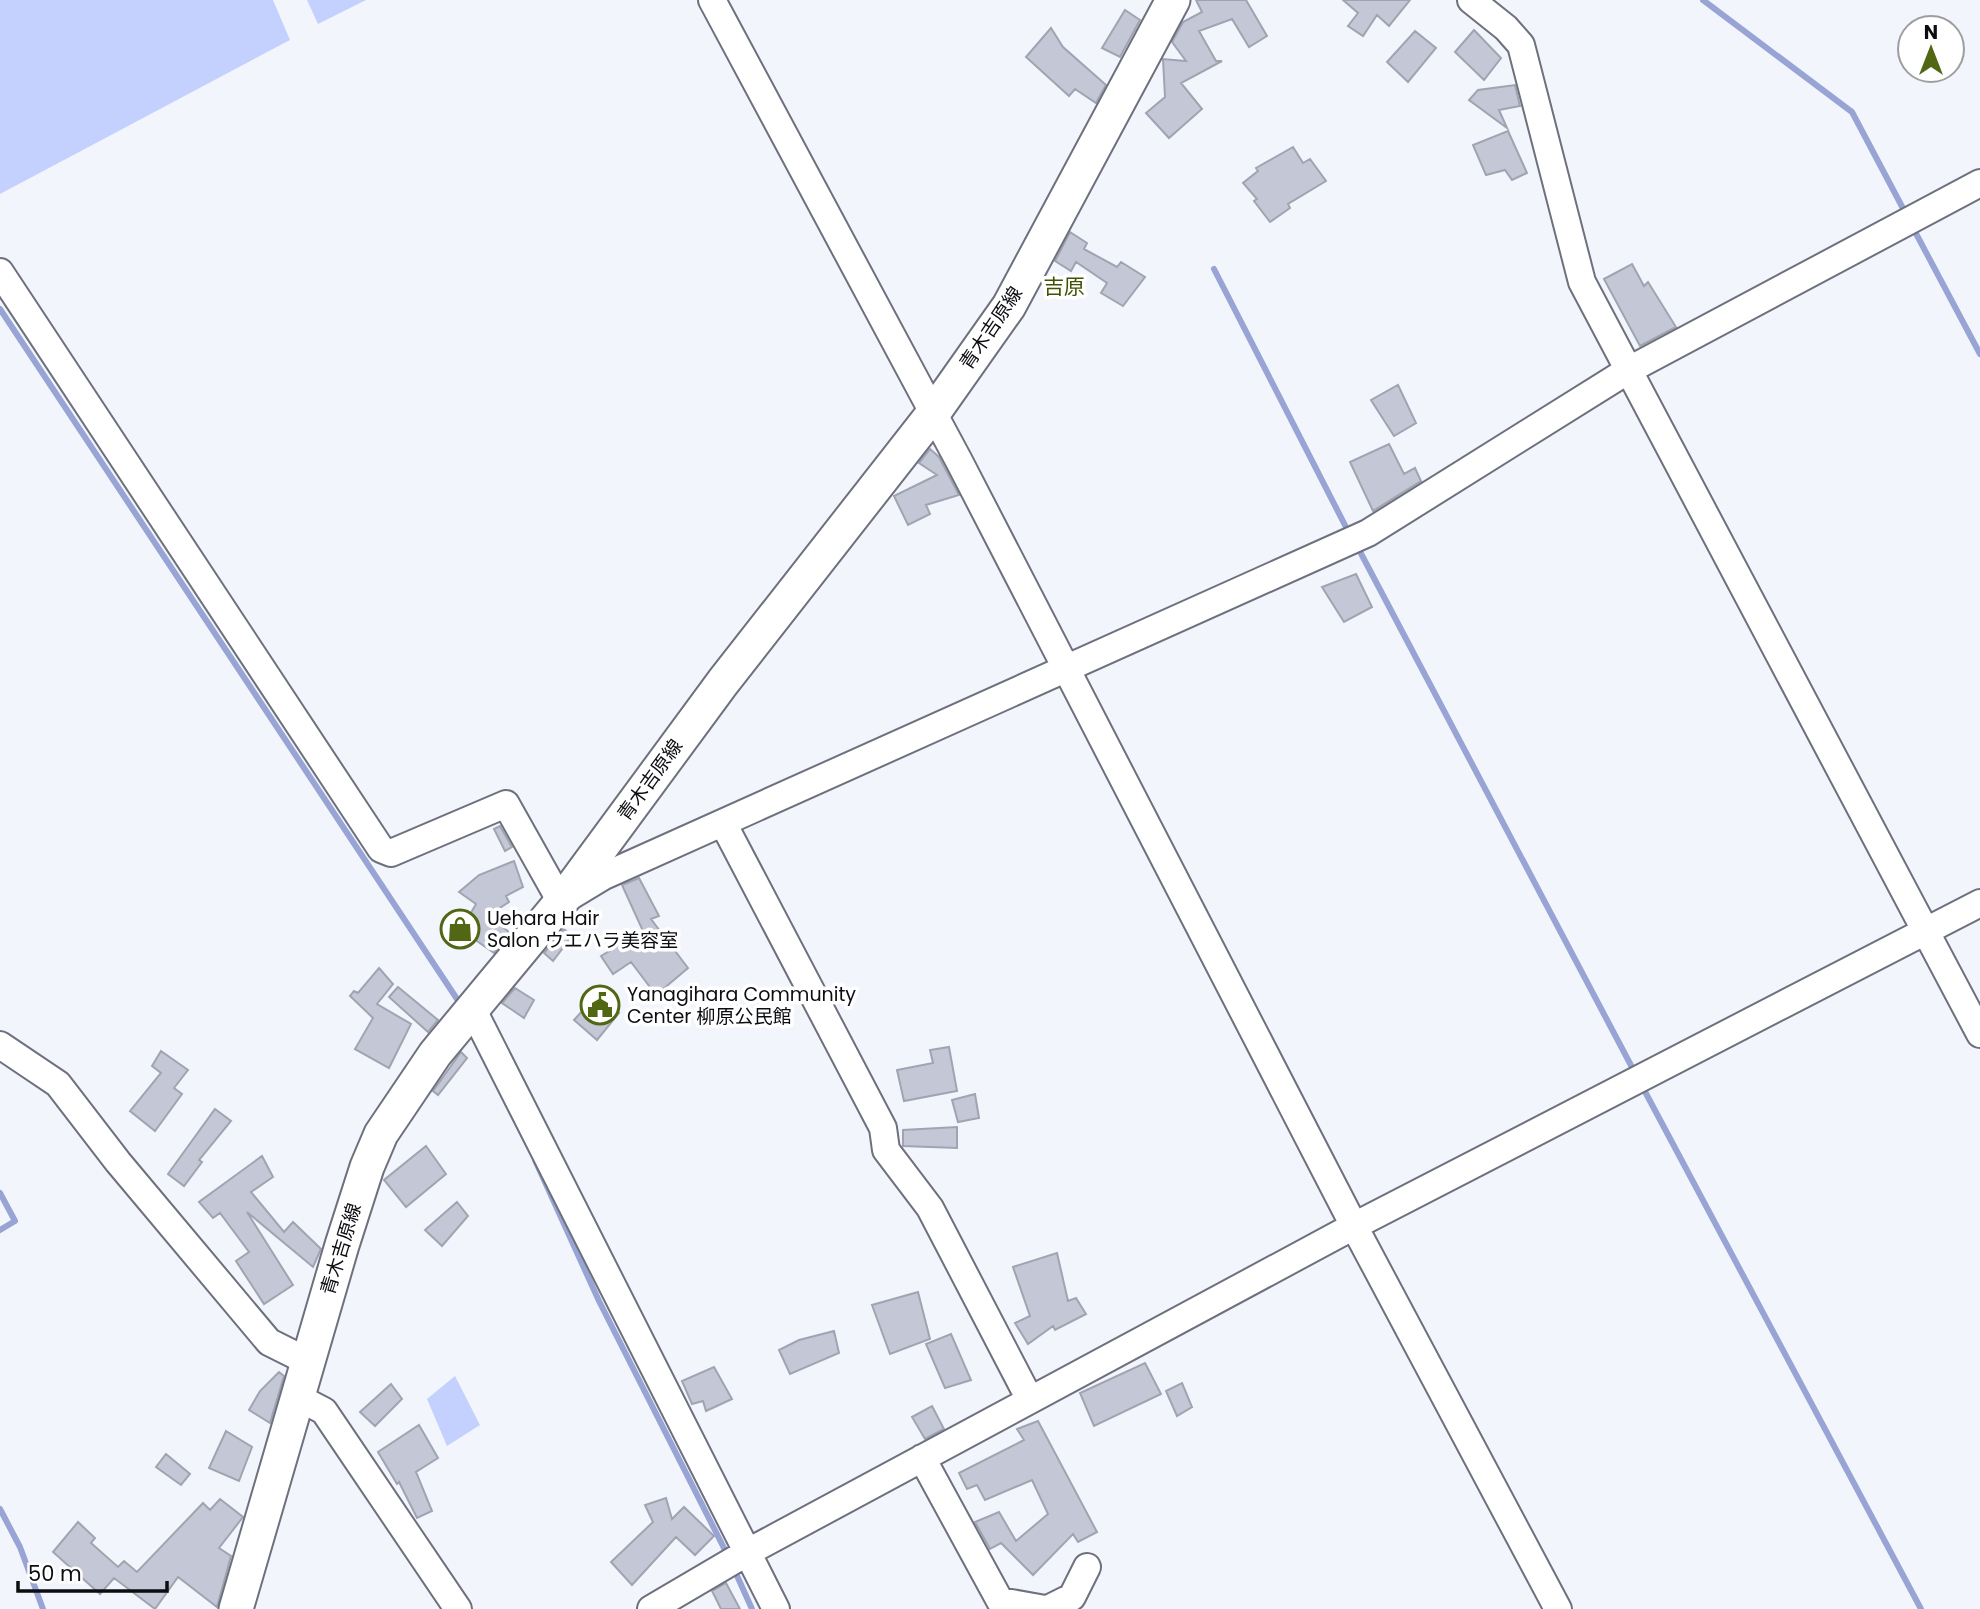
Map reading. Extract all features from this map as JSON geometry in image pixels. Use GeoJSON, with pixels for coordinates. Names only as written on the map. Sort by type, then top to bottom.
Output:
{"type":"FeatureCollection","features":[{"type":"Feature","properties":{"kind":"main road","name":"青木吉原線"},"geometry":{"type":"LineString","coordinates":[[236,1609],[366,1167],[381,1134],[435,1054],[561,902],[723,682],[932,415],[1009,306],[1173,0]]}},
{"type":"Feature","properties":{"kind":"street"},"geometry":{"type":"LineString","coordinates":[[712,0],[959,461],[1354,1226],[1558,1609]]}},
{"type":"Feature","properties":{"kind":"street"},"geometry":{"type":"LineString","coordinates":[[1471,0],[1506,28],[1521,45],[1582,282],[1980,1034]]}},
{"type":"Feature","properties":{"kind":"street"},"geometry":{"type":"LineString","coordinates":[[0,272],[381,849],[391,853],[506,804],[561,902],[604,876],[1368,533],[1627,371],[1980,183]]}},
{"type":"Feature","properties":{"kind":"street"},"geometry":{"type":"LineString","coordinates":[[723,823],[883,1128],[886,1150],[930,1208],[1030,1400]]}},
{"type":"Feature","properties":{"kind":"street"},"geometry":{"type":"LineString","coordinates":[[651,1609],[748,1552],[1354,1226],[1980,903]]}},
{"type":"Feature","properties":{"kind":"street"},"geometry":{"type":"LineString","coordinates":[[473,1010],[776,1609]]}},
{"type":"Feature","properties":{"kind":"street"},"geometry":{"type":"LineString","coordinates":[[0,1045],[58,1084],[118,1162],[269,1342],[307,1361]]}},
{"type":"Feature","properties":{"kind":"street"},"geometry":{"type":"LineString","coordinates":[[299,1398],[324,1411],[458,1609]]}},
{"type":"Feature","properties":{"kind":"street"},"geometry":{"type":"LineString","coordinates":[[922,1458],[1000,1601],[1046,1609],[1072,1597],[1087,1567]]}},
{"type":"Feature","properties":{"kind":"shaded area"},"geometry":{"type":"Polygon","coordinates":[[[0,0],[273,0],[290,40],[0,194],[0,0]]]}},
{"type":"Feature","properties":{"kind":"shaded area"},"geometry":{"type":"Polygon","coordinates":[[[307,0],[366,0],[318,24],[307,0]]]}},
{"type":"Feature","properties":{"kind":"shaded area"},"geometry":{"type":"Polygon","coordinates":[[[455,1376],[480,1425],[447,1446],[427,1399],[455,1376]]]}},
{"type":"Feature","properties":{"kind":"building"},"geometry":{"type":"Polygon","coordinates":[[[1196,0],[1246,0],[1267,36],[1249,47],[1232,19],[1199,31],[1216,61],[1222,61],[1181,83],[1202,109],[1169,138],[1146,113],[1165,97],[1163,59],[1186,61],[1172,42],[1183,22],[1202,12],[1196,0]]]}},
{"type":"Feature","properties":{"kind":"building"},"geometry":{"type":"Polygon","coordinates":[[[1343,0],[1410,0],[1389,26],[1377,15],[1363,36],[1348,26],[1358,13],[1343,0]]]}},
{"type":"Feature","properties":{"kind":"building"},"geometry":{"type":"Polygon","coordinates":[[[1125,10],[1140,20],[1120,57],[1102,48],[1125,10]]]}},
{"type":"Feature","properties":{"kind":"building"},"geometry":{"type":"Polygon","coordinates":[[[1051,28],[1063,47],[1106,85],[1096,103],[1075,89],[1069,96],[1026,57],[1051,28]]]}},
{"type":"Feature","properties":{"kind":"building"},"geometry":{"type":"Polygon","coordinates":[[[1474,30],[1501,58],[1484,80],[1455,52],[1474,30]]]}},
{"type":"Feature","properties":{"kind":"building"},"geometry":{"type":"Polygon","coordinates":[[[1415,31],[1436,48],[1408,82],[1387,62],[1415,31]]]}},
{"type":"Feature","properties":{"kind":"building"},"geometry":{"type":"Polygon","coordinates":[[[1515,85],[1520,106],[1499,110],[1507,128],[1469,100],[1478,90],[1515,85]]]}},
{"type":"Feature","properties":{"kind":"building"},"geometry":{"type":"Polygon","coordinates":[[[1508,131],[1527,173],[1512,180],[1505,170],[1486,175],[1473,145],[1508,131]]]}},
{"type":"Feature","properties":{"kind":"building"},"geometry":{"type":"Polygon","coordinates":[[[1293,147],[1303,163],[1310,159],[1326,181],[1288,204],[1290,208],[1270,222],[1254,201],[1257,199],[1243,183],[1258,171],[1256,168],[1293,147]]]}},
{"type":"Feature","properties":{"kind":"building"},"geometry":{"type":"Polygon","coordinates":[[[1070,232],[1087,243],[1084,249],[1117,267],[1121,262],[1145,277],[1123,306],[1101,293],[1107,283],[1076,262],[1071,271],[1055,261],[1070,232]]]}},
{"type":"Feature","properties":{"kind":"building"},"geometry":{"type":"Polygon","coordinates":[[[1632,264],[1644,286],[1648,282],[1676,327],[1640,346],[1604,279],[1632,264]]]}},
{"type":"Feature","properties":{"kind":"building"},"geometry":{"type":"Polygon","coordinates":[[[1398,385],[1416,423],[1394,436],[1371,400],[1398,385]]]}},
{"type":"Feature","properties":{"kind":"building"},"geometry":{"type":"Polygon","coordinates":[[[1389,444],[1404,474],[1415,468],[1421,481],[1373,511],[1350,462],[1389,444]]]}},
{"type":"Feature","properties":{"kind":"building"},"geometry":{"type":"Polygon","coordinates":[[[930,449],[939,457],[959,495],[926,505],[930,514],[908,525],[894,496],[937,475],[919,463],[930,449]]]}},
{"type":"Feature","properties":{"kind":"building"},"geometry":{"type":"Polygon","coordinates":[[[1356,574],[1372,607],[1344,622],[1322,587],[1356,574]]]}},
{"type":"Feature","properties":{"kind":"building"},"geometry":{"type":"Polygon","coordinates":[[[500,826],[512,847],[505,851],[494,829],[500,826]]]}},
{"type":"Feature","properties":{"kind":"building"},"geometry":{"type":"Polygon","coordinates":[[[514,861],[523,887],[506,896],[509,902],[489,915],[510,933],[494,953],[464,932],[457,937],[476,904],[459,892],[479,875],[514,861]]]}},
{"type":"Feature","properties":{"kind":"building"},"geometry":{"type":"Polygon","coordinates":[[[639,878],[659,916],[651,919],[688,968],[656,995],[631,962],[613,974],[601,956],[643,931],[622,885],[639,878]]]}},
{"type":"Feature","properties":{"kind":"building"},"geometry":{"type":"Polygon","coordinates":[[[564,929],[572,936],[553,961],[544,953],[564,929]]]}},
{"type":"Feature","properties":{"kind":"building"},"geometry":{"type":"Polygon","coordinates":[[[379,968],[393,984],[377,1004],[411,1024],[389,1068],[355,1049],[373,1018],[350,996],[354,991],[358,993],[379,968]]]}},
{"type":"Feature","properties":{"kind":"building"},"geometry":{"type":"Polygon","coordinates":[[[398,987],[438,1020],[428,1032],[389,997],[398,987]]]}},
{"type":"Feature","properties":{"kind":"building"},"geometry":{"type":"Polygon","coordinates":[[[604,987],[613,998],[609,1005],[619,1013],[597,1040],[574,1020],[604,987]]]}},
{"type":"Feature","properties":{"kind":"building"},"geometry":{"type":"Polygon","coordinates":[[[515,988],[534,1000],[524,1018],[502,1003],[515,988]]]}},
{"type":"Feature","properties":{"kind":"building"},"geometry":{"type":"Polygon","coordinates":[[[949,1047],[957,1091],[904,1101],[897,1070],[933,1063],[930,1050],[949,1047]]]}},
{"type":"Feature","properties":{"kind":"building"},"geometry":{"type":"Polygon","coordinates":[[[161,1051],[188,1070],[174,1088],[182,1094],[155,1131],[130,1111],[161,1073],[152,1066],[161,1051]]]}},
{"type":"Feature","properties":{"kind":"building"},"geometry":{"type":"Polygon","coordinates":[[[461,1052],[467,1058],[438,1095],[433,1091],[461,1052]]]}},
{"type":"Feature","properties":{"kind":"building"},"geometry":{"type":"Polygon","coordinates":[[[975,1094],[979,1118],[958,1122],[952,1100],[975,1094]]]}},
{"type":"Feature","properties":{"kind":"building"},"geometry":{"type":"Polygon","coordinates":[[[215,1109],[231,1121],[199,1160],[202,1162],[184,1186],[168,1174],[215,1109]]]}},
{"type":"Feature","properties":{"kind":"building"},"geometry":{"type":"Polygon","coordinates":[[[957,1127],[957,1148],[903,1146],[903,1130],[957,1127]]]}},
{"type":"Feature","properties":{"kind":"building"},"geometry":{"type":"Polygon","coordinates":[[[426,1146],[446,1174],[406,1207],[384,1180],[426,1146]]]}},
{"type":"Feature","properties":{"kind":"building"},"geometry":{"type":"Polygon","coordinates":[[[262,1156],[273,1177],[251,1192],[284,1232],[293,1222],[321,1249],[313,1267],[247,1212],[293,1285],[264,1304],[236,1261],[249,1252],[220,1213],[213,1218],[199,1202],[262,1156]]]}},
{"type":"Feature","properties":{"kind":"building"},"geometry":{"type":"Polygon","coordinates":[[[457,1202],[468,1216],[442,1246],[425,1230],[457,1202]]]}},
{"type":"Feature","properties":{"kind":"building"},"geometry":{"type":"Polygon","coordinates":[[[1057,1253],[1068,1301],[1076,1298],[1086,1314],[1055,1330],[1053,1326],[1028,1344],[1015,1323],[1030,1316],[1013,1267],[1057,1253]]]}},
{"type":"Feature","properties":{"kind":"building"},"geometry":{"type":"Polygon","coordinates":[[[918,1292],[930,1339],[890,1354],[872,1305],[918,1292]]]}},
{"type":"Feature","properties":{"kind":"building"},"geometry":{"type":"Polygon","coordinates":[[[834,1331],[839,1353],[790,1374],[779,1350],[799,1340],[834,1331]]]}},
{"type":"Feature","properties":{"kind":"building"},"geometry":{"type":"Polygon","coordinates":[[[951,1334],[971,1380],[945,1388],[926,1344],[951,1334]]]}},
{"type":"Feature","properties":{"kind":"building"},"geometry":{"type":"Polygon","coordinates":[[[1145,1363],[1161,1394],[1094,1426],[1080,1393],[1145,1363]]]}},
{"type":"Feature","properties":{"kind":"building"},"geometry":{"type":"Polygon","coordinates":[[[714,1367],[732,1399],[706,1411],[703,1401],[692,1404],[682,1381],[714,1367]]]}},
{"type":"Feature","properties":{"kind":"building"},"geometry":{"type":"Polygon","coordinates":[[[279,1372],[284,1376],[270,1423],[249,1410],[260,1391],[279,1372]]]}},
{"type":"Feature","properties":{"kind":"building"},"geometry":{"type":"Polygon","coordinates":[[[1182,1383],[1192,1407],[1177,1416],[1166,1391],[1182,1383]]]}},
{"type":"Feature","properties":{"kind":"building"},"geometry":{"type":"Polygon","coordinates":[[[391,1384],[402,1399],[375,1426],[360,1412],[391,1384]]]}},
{"type":"Feature","properties":{"kind":"building"},"geometry":{"type":"Polygon","coordinates":[[[932,1406],[944,1429],[925,1439],[912,1417],[932,1406]]]}},
{"type":"Feature","properties":{"kind":"building"},"geometry":{"type":"Polygon","coordinates":[[[1038,1421],[1097,1532],[1078,1542],[1073,1534],[1033,1575],[1001,1543],[990,1549],[975,1522],[999,1512],[1016,1541],[1048,1514],[1032,1480],[985,1500],[977,1485],[967,1489],[959,1473],[1024,1440],[1017,1429],[1038,1421]]]}},
{"type":"Feature","properties":{"kind":"building"},"geometry":{"type":"Polygon","coordinates":[[[419,1425],[438,1458],[416,1472],[432,1511],[417,1518],[399,1482],[397,1484],[378,1452],[419,1425]]]}},
{"type":"Feature","properties":{"kind":"building"},"geometry":{"type":"Polygon","coordinates":[[[226,1431],[252,1447],[239,1481],[209,1468],[226,1431]]]}},
{"type":"Feature","properties":{"kind":"building"},"geometry":{"type":"Polygon","coordinates":[[[166,1454],[190,1474],[181,1485],[156,1467],[166,1454]]]}},
{"type":"Feature","properties":{"kind":"building"},"geometry":{"type":"Polygon","coordinates":[[[666,1498],[672,1519],[684,1507],[714,1536],[695,1555],[676,1537],[632,1585],[611,1562],[653,1522],[645,1505],[666,1498]]]}},
{"type":"Feature","properties":{"kind":"building"},"geometry":{"type":"Polygon","coordinates":[[[220,1499],[243,1517],[219,1548],[231,1556],[217,1607],[178,1577],[155,1609],[114,1578],[100,1594],[53,1552],[78,1522],[95,1538],[91,1543],[118,1567],[124,1561],[137,1572],[203,1503],[210,1510],[220,1499]]]}},
{"type":"Feature","properties":{"kind":"building"},"geometry":{"type":"Polygon","coordinates":[[[726,1583],[740,1609],[721,1609],[712,1591],[726,1583]]]}},
{"type":"Feature","properties":{"kind":"waterway"},"geometry":{"type":"LineString","coordinates":[[1703,0],[1852,112],[1907,216]]}},
{"type":"Feature","properties":{"kind":"waterway"},"geometry":{"type":"LineString","coordinates":[[1912,226],[1980,354]]}},
{"type":"Feature","properties":{"kind":"waterway"},"geometry":{"type":"LineString","coordinates":[[1214,269],[1350,535]]}},
{"type":"Feature","properties":{"kind":"waterway"},"geometry":{"type":"LineString","coordinates":[[0,309],[461,1005]]}},
{"type":"Feature","properties":{"kind":"waterway"},"geometry":{"type":"LineString","coordinates":[[1356,544],[1635,1073]]}},
{"type":"Feature","properties":{"kind":"waterway"},"geometry":{"type":"LineString","coordinates":[[1642,1086],[1921,1609]]}},
{"type":"Feature","properties":{"kind":"waterway"},"geometry":{"type":"LineString","coordinates":[[535,1160],[599,1301],[728,1556]]}},
{"type":"Feature","properties":{"kind":"waterway"},"geometry":{"type":"LineString","coordinates":[[0,1193],[15,1221],[0,1230]]}},
{"type":"Feature","properties":{"kind":"waterway"},"geometry":{"type":"LineString","coordinates":[[0,1509],[20,1547],[43,1609]]}},
{"type":"Feature","properties":{"kind":"waterway"},"geometry":{"type":"LineString","coordinates":[[734,1569],[752,1609]]}},
{"type":"Feature","properties":{"kind":"place","name":"Uehara Hair Salon ウエハラ美容室"},"geometry":{"type":"Point","coordinates":[460,929]}},
{"type":"Feature","properties":{"kind":"place","name":"Yanagihara Community Center 柳原公民館"},"geometry":{"type":"Point","coordinates":[600,1005]}},
{"type":"Feature","properties":{"kind":"district","name":"吉原"},"geometry":{"type":"Point","coordinates":[1064,286]}}]}
